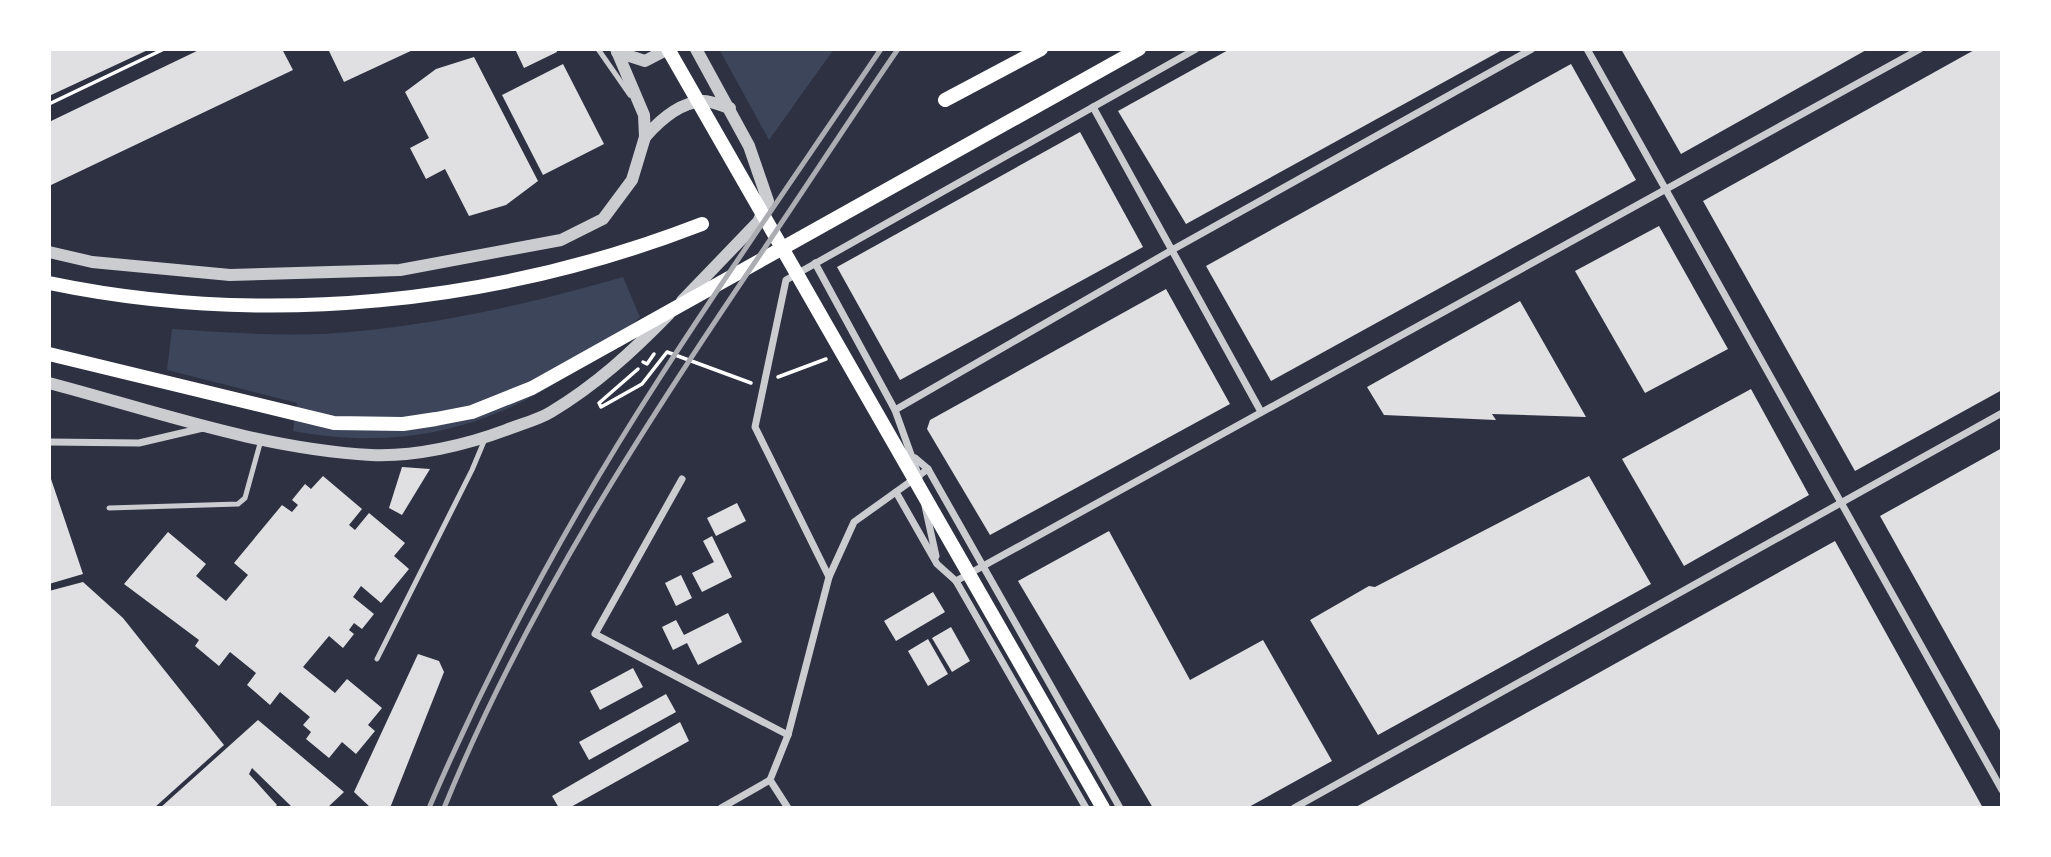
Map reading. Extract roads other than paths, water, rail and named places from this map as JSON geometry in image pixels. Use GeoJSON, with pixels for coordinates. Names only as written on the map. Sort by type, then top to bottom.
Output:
{"type":"FeatureCollection","features":[{"type":"Feature","properties":{"kind":"main road"},"geometry":{"type":"LineString","coordinates":[[668,49],[1103,808]]}},
{"type":"Feature","properties":{"kind":"main road"},"geometry":{"type":"LineString","coordinates":[[945,100],[1041,49]]}},
{"type":"Feature","properties":{"kind":"main road"},"geometry":{"type":"LineString","coordinates":[[49,354],[296,416],[334,423],[403,424],[472,412],[511,397],[1139,49]]}},
{"type":"Feature","properties":{"kind":"main road"},"geometry":{"type":"LineString","coordinates":[[49,283],[110,295],[229,306],[357,302],[441,292],[563,268],[625,252],[702,224]]}},
{"type":"Feature","properties":{"kind":"street"},"geometry":{"type":"LineString","coordinates":[[617,50],[645,61],[668,49]]}},
{"type":"Feature","properties":{"kind":"street"},"geometry":{"type":"LineString","coordinates":[[49,383],[204,428],[323,450],[373,455],[426,451],[485,438],[549,414],[605,375],[631,353],[758,222],[768,201],[749,146],[696,49]]}},
{"type":"Feature","properties":{"kind":"street"},"geometry":{"type":"LineString","coordinates":[[829,577],[755,427],[786,280],[1196,49]]}},
{"type":"Feature","properties":{"kind":"street"},"geometry":{"type":"LineString","coordinates":[[895,410],[1172,250],[1531,49]]}},
{"type":"Feature","properties":{"kind":"street"},"geometry":{"type":"LineString","coordinates":[[1587,49],[2002,790]]}},
{"type":"Feature","properties":{"kind":"street"},"geometry":{"type":"LineString","coordinates":[[956,581],[1260,410],[1667,192],[1920,49]]}},
{"type":"Feature","properties":{"kind":"street"},"geometry":{"type":"LineString","coordinates":[[49,252],[92,262],[230,275],[400,270],[561,240],[603,219],[632,180],[645,137],[644,115],[617,50]]}},
{"type":"Feature","properties":{"kind":"street"},"geometry":{"type":"LineString","coordinates":[[645,137],[660,120],[681,108],[703,101],[730,108]]}},
{"type":"Feature","properties":{"kind":"street"},"geometry":{"type":"LineString","coordinates":[[1093,107],[1260,410]]}},
{"type":"Feature","properties":{"kind":"street"},"geometry":{"type":"LineString","coordinates":[[815,263],[895,410],[915,458],[937,564]]}},
{"type":"Feature","properties":{"kind":"street"},"geometry":{"type":"LineString","coordinates":[[1294,808],[2002,413]]}},
{"type":"Feature","properties":{"kind":"street"},"geometry":{"type":"LineString","coordinates":[[49,442],[139,443],[204,428]]}},
{"type":"Feature","properties":{"kind":"street"},"geometry":{"type":"LineString","coordinates":[[915,458],[928,469],[1119,808]]}},
{"type":"Feature","properties":{"kind":"street"},"geometry":{"type":"LineString","coordinates":[[721,808],[770,780],[789,735],[829,577],[854,522],[928,469]]}},
{"type":"Feature","properties":{"kind":"street"},"geometry":{"type":"LineString","coordinates":[[682,479],[595,634],[789,735]]}},
{"type":"Feature","properties":{"kind":"street"},"geometry":{"type":"LineString","coordinates":[[896,492],[937,564],[956,581],[1086,808]]}},
{"type":"Feature","properties":{"kind":"street"},"geometry":{"type":"LineString","coordinates":[[770,780],[788,808]]}},
{"type":"Feature","properties":{"kind":"lane"},"geometry":{"type":"LineString","coordinates":[[598,49],[644,115]]}},
{"type":"Feature","properties":{"kind":"lane"},"geometry":{"type":"LineString","coordinates":[[108,508],[238,504],[245,498],[261,438]]}},
{"type":"Feature","properties":{"kind":"lane"},"geometry":{"type":"LineString","coordinates":[[377,659],[472,470],[485,438]]}},
{"type":"Feature","properties":{"kind":"railway"},"geometry":{"type":"LineString","coordinates":[[429,808],[507,643],[595,482],[686,337],[881,49]]}},
{"type":"Feature","properties":{"kind":"railway"},"geometry":{"type":"LineString","coordinates":[[444,808],[476,733],[512,660],[591,517],[677,379],[898,49]]}}]}
